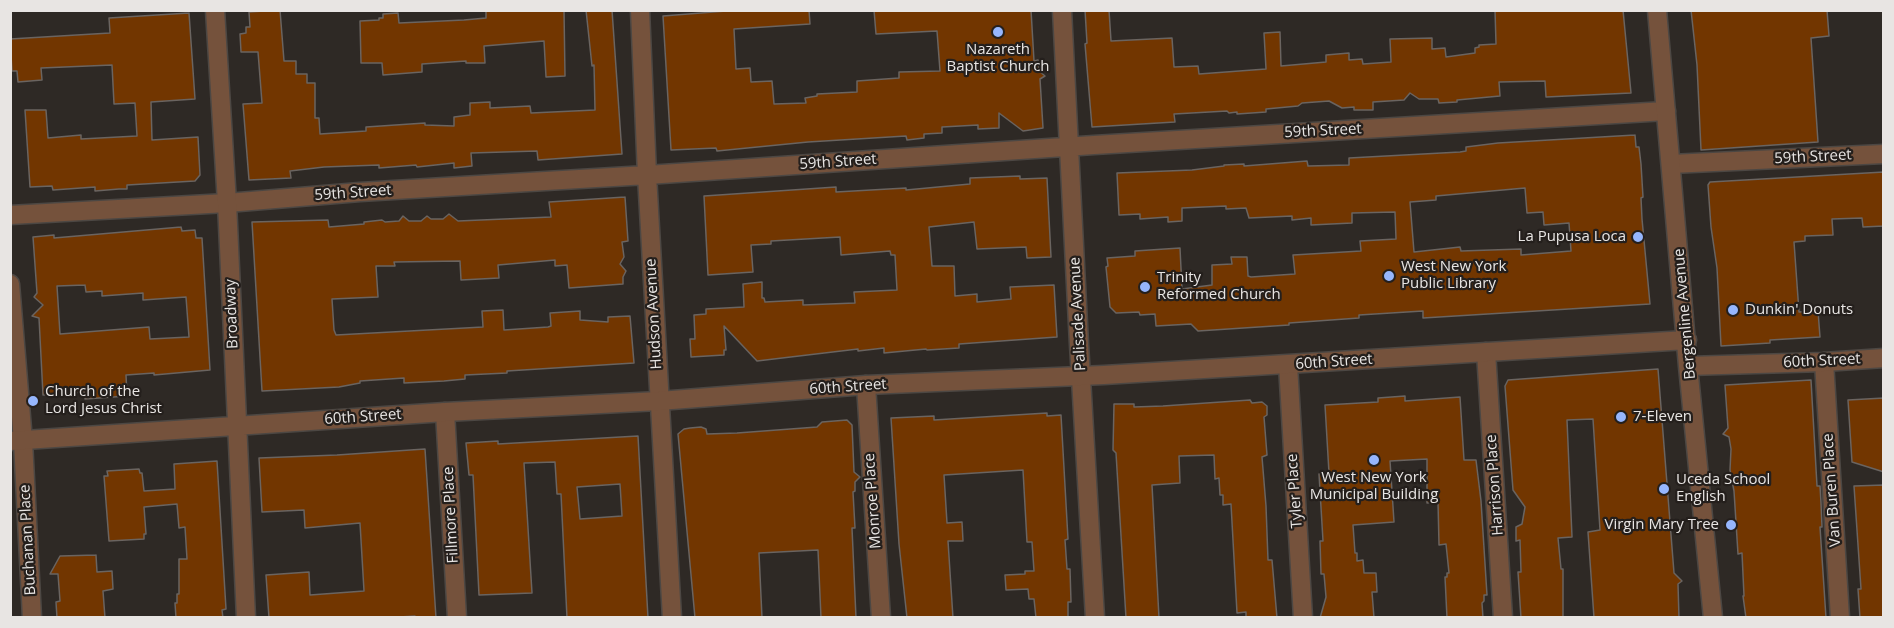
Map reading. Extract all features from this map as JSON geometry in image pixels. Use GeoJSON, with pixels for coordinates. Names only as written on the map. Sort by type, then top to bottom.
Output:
{"type":"FeatureCollection","features":[{"type":"Feature","properties":{"kind":"street","name":"Broadway"},"geometry":{"type":"LineString","coordinates":[[215,10],[227,203],[246,618]]}},
{"type":"Feature","properties":{"kind":"street","name":"Hudson Avenue"},"geometry":{"type":"LineString","coordinates":[[640,10],[672,618]]}},
{"type":"Feature","properties":{"kind":"street","name":"Palisade Avenue"},"geometry":{"type":"LineString","coordinates":[[1062,10],[1095,618]]}},
{"type":"Feature","properties":{"kind":"street","name":"Bergenline Avenue"},"geometry":{"type":"LineString","coordinates":[[1658,10],[1688,366],[1713,618]]}},
{"type":"Feature","properties":{"kind":"street","name":"59th Street"},"geometry":{"type":"LineString","coordinates":[[10,215],[227,203],[360,192],[1070,146],[1666,111]]}},
{"type":"Feature","properties":{"kind":"street","name":"59th Street"},"geometry":{"type":"LineString","coordinates":[[1671,164],[1884,154]]}},
{"type":"Feature","properties":{"kind":"street","name":"Buchanan Place"},"geometry":{"type":"LineString","coordinates":[[10,284],[17,441],[32,618]]}},
{"type":"Feature","properties":{"kind":"street","name":"60th Street"},"geometry":{"type":"LineString","coordinates":[[17,441],[866,385],[1288,365],[1687,340]]}},
{"type":"Feature","properties":{"kind":"street","name":"Harrison Place"},"geometry":{"type":"LineString","coordinates":[[1486,352],[1503,618]]}},
{"type":"Feature","properties":{"kind":"street","name":"60th Street"},"geometry":{"type":"LineString","coordinates":[[1688,366],[1824,362],[1884,357]]}},
{"type":"Feature","properties":{"kind":"street","name":"Van Buren Place"},"geometry":{"type":"LineString","coordinates":[[1824,362],[1840,618]]}},
{"type":"Feature","properties":{"kind":"street","name":"Tyler Place"},"geometry":{"type":"LineString","coordinates":[[1288,365],[1303,618]]}},
{"type":"Feature","properties":{"kind":"street","name":"Monroe Place"},"geometry":{"type":"LineString","coordinates":[[866,385],[881,618]]}},
{"type":"Feature","properties":{"kind":"street","name":"Fillmore Place"},"geometry":{"type":"LineString","coordinates":[[445,412],[457,618]]}},
{"type":"Feature","properties":{"kind":"building"},"geometry":{"type":"Polygon","coordinates":[[[280,10],[284,61],[296,61],[296,74],[307,74],[307,83],[315,83],[315,118],[319,118],[320,134],[366,131],[366,127],[425,123],[425,125],[454,126],[454,117],[470,115],[470,103],[490,102],[490,108],[530,106],[531,113],[595,110],[594,65],[592,66],[586,10],[612,10],[622,154],[538,160],[537,151],[471,153],[472,166],[454,168],[454,163],[417,167],[416,165],[379,168],[379,165],[324,167],[290,171],[291,178],[249,180],[243,104],[262,103],[258,52],[241,52],[240,34],[246,33],[246,27],[250,27],[249,12],[280,10]]]}},
{"type":"Feature","properties":{"kind":"building"},"geometry":{"type":"Polygon","coordinates":[[[486,10],[564,10],[565,76],[546,77],[544,41],[484,46],[485,63],[466,63],[466,61],[422,64],[422,72],[383,75],[382,63],[361,63],[360,21],[379,20],[383,18],[383,14],[398,13],[399,23],[464,20],[486,18],[486,10]]]}},
{"type":"Feature","properties":{"kind":"building"},"geometry":{"type":"Polygon","coordinates":[[[739,10],[809,10],[810,24],[734,29],[736,69],[750,68],[751,82],[772,81],[774,104],[806,103],[805,98],[817,96],[817,94],[857,92],[857,81],[899,78],[899,72],[940,71],[937,31],[876,34],[874,10],[1031,10],[1034,61],[1038,60],[1039,71],[1045,76],[1040,79],[1043,128],[1023,131],[999,113],[999,128],[978,129],[978,125],[942,127],[942,133],[924,134],[924,138],[907,140],[906,136],[717,151],[716,148],[671,150],[663,16],[739,10]]]}},
{"type":"Feature","properties":{"kind":"building"},"geometry":{"type":"Polygon","coordinates":[[[1085,10],[1109,10],[1111,41],[1172,38],[1174,67],[1198,66],[1199,74],[1266,69],[1264,33],[1280,32],[1281,66],[1326,62],[1326,55],[1349,53],[1349,60],[1362,59],[1363,64],[1391,62],[1390,39],[1432,38],[1432,49],[1445,48],[1446,57],[1475,53],[1475,48],[1479,45],[1496,44],[1495,10],[1623,10],[1631,93],[1546,97],[1545,81],[1499,82],[1500,96],[1457,100],[1457,102],[1439,103],[1438,99],[1419,99],[1410,93],[1404,100],[1373,102],[1373,110],[1342,108],[1329,101],[1266,109],[1266,112],[1237,114],[1237,112],[1227,111],[1174,114],[1175,122],[1092,127],[1085,44],[1087,43],[1085,10]]]}},
{"type":"Feature","properties":{"kind":"building"},"geometry":{"type":"Polygon","coordinates":[[[1691,10],[1827,10],[1829,36],[1811,38],[1818,142],[1701,150],[1697,65],[1691,10]]]}},
{"type":"Feature","properties":{"kind":"building"},"geometry":{"type":"Polygon","coordinates":[[[189,13],[195,99],[151,102],[152,140],[198,137],[200,175],[195,181],[127,185],[127,189],[95,191],[95,187],[53,190],[52,186],[30,187],[25,110],[46,110],[48,138],[81,135],[81,139],[137,136],[135,103],[114,104],[112,65],[41,68],[42,80],[18,82],[17,71],[12,71],[10,39],[110,33],[109,18],[189,13]]]}},
{"type":"Feature","properties":{"kind":"building"},"geometry":{"type":"Polygon","coordinates":[[[1635,135],[1641,164],[1642,219],[1650,304],[1423,318],[1423,311],[1359,315],[1359,318],[1289,323],[1289,325],[1198,331],[1191,324],[1156,326],[1155,314],[1116,313],[1110,307],[1107,258],[1135,256],[1135,251],[1180,248],[1182,289],[1212,285],[1212,265],[1232,264],[1231,257],[1247,257],[1248,276],[1251,277],[1295,274],[1293,255],[1361,251],[1360,241],[1396,239],[1395,212],[1352,213],[1352,223],[1311,225],[1311,218],[1292,220],[1292,216],[1249,218],[1246,208],[1226,209],[1226,206],[1182,208],[1182,221],[1168,222],[1168,217],[1140,219],[1140,214],[1119,215],[1117,173],[1307,161],[1308,166],[1349,165],[1349,158],[1460,152],[1466,151],[1466,147],[1635,135]],[[1525,188],[1436,196],[1436,200],[1410,202],[1414,252],[1460,247],[1461,251],[1521,249],[1521,255],[1571,251],[1569,223],[1544,225],[1543,212],[1527,213],[1525,188]]]}},
{"type":"Feature","properties":{"kind":"building"},"geometry":{"type":"Polygon","coordinates":[[[1884,172],[1884,226],[1863,227],[1862,218],[1832,219],[1833,235],[1805,236],[1805,241],[1794,242],[1799,312],[1818,311],[1820,337],[1721,346],[1717,268],[1708,185],[1710,182],[1884,172]]]}},
{"type":"Feature","properties":{"kind":"building"},"geometry":{"type":"Polygon","coordinates":[[[1020,176],[1020,179],[1047,178],[1051,257],[1027,258],[1026,247],[977,249],[974,222],[929,227],[932,266],[954,266],[955,296],[977,294],[977,302],[1011,299],[1010,287],[1054,285],[1057,337],[959,344],[959,348],[884,353],[884,348],[858,351],[858,349],[757,361],[724,326],[726,350],[724,350],[724,355],[691,357],[690,339],[695,339],[694,315],[706,314],[706,309],[744,307],[743,284],[762,282],[762,298],[765,302],[803,300],[803,305],[855,303],[854,292],[897,290],[895,255],[891,255],[890,251],[841,255],[840,237],[771,241],[771,244],[751,245],[753,272],[708,275],[704,196],[836,187],[836,192],[906,188],[906,190],[970,184],[970,178],[1020,176]]]}},
{"type":"Feature","properties":{"kind":"building"},"geometry":{"type":"Polygon","coordinates":[[[625,197],[628,241],[622,242],[624,257],[620,264],[626,271],[623,284],[569,288],[567,265],[555,266],[555,260],[498,265],[499,278],[461,280],[460,261],[394,262],[395,266],[376,266],[378,297],[332,299],[336,335],[483,327],[482,311],[503,310],[504,330],[551,326],[550,313],[580,311],[580,320],[608,322],[608,317],[630,316],[634,363],[507,371],[507,373],[465,375],[465,379],[444,381],[404,383],[404,378],[360,381],[360,383],[339,387],[262,391],[252,222],[328,220],[329,227],[382,220],[385,222],[399,221],[403,216],[409,221],[421,221],[427,216],[431,219],[443,219],[449,214],[458,221],[551,217],[549,202],[625,197]]]}},
{"type":"Feature","properties":{"kind":"building"},"geometry":{"type":"Polygon","coordinates":[[[181,227],[182,231],[195,230],[196,238],[202,238],[210,370],[126,375],[127,396],[85,399],[85,392],[43,395],[39,318],[32,316],[43,305],[34,297],[37,293],[33,237],[54,235],[54,238],[181,227]],[[85,285],[57,286],[60,334],[149,327],[150,339],[189,337],[186,297],[143,300],[143,293],[102,296],[102,291],[86,292],[85,285]]]}},
{"type":"Feature","properties":{"kind":"building"},"geometry":{"type":"Polygon","coordinates":[[[1658,369],[1674,573],[1682,581],[1678,584],[1679,618],[1594,618],[1588,532],[1600,530],[1593,419],[1567,420],[1572,537],[1558,538],[1561,569],[1563,569],[1563,618],[1521,618],[1518,572],[1521,572],[1520,540],[1516,541],[1516,527],[1522,524],[1525,507],[1513,490],[1505,386],[1508,380],[1658,369]]]}},
{"type":"Feature","properties":{"kind":"building"},"geometry":{"type":"Polygon","coordinates":[[[1811,380],[1817,486],[1820,486],[1822,527],[1820,527],[1826,618],[1746,618],[1742,553],[1738,554],[1734,491],[1730,470],[1731,449],[1729,437],[1723,434],[1728,428],[1725,385],[1811,380]]]}},
{"type":"Feature","properties":{"kind":"building"},"geometry":{"type":"Polygon","coordinates":[[[1405,396],[1405,401],[1460,397],[1464,460],[1476,460],[1481,501],[1487,595],[1484,595],[1482,603],[1483,618],[1447,618],[1445,577],[1449,573],[1446,544],[1439,545],[1438,502],[1427,503],[1427,459],[1390,461],[1394,522],[1353,525],[1357,561],[1363,560],[1364,573],[1376,573],[1377,592],[1372,592],[1374,618],[1320,618],[1326,597],[1324,574],[1321,574],[1320,541],[1323,541],[1319,474],[1329,473],[1325,405],[1378,402],[1378,398],[1405,396]]]}},
{"type":"Feature","properties":{"kind":"building"},"geometry":{"type":"Polygon","coordinates":[[[1884,398],[1884,472],[1852,462],[1848,400],[1884,398]]]}},
{"type":"Feature","properties":{"kind":"building"},"geometry":{"type":"Polygon","coordinates":[[[1250,400],[1252,403],[1262,402],[1267,406],[1267,415],[1264,417],[1267,455],[1262,457],[1268,560],[1272,560],[1277,618],[1246,618],[1246,612],[1237,613],[1231,504],[1223,505],[1219,478],[1215,479],[1214,455],[1179,456],[1180,483],[1152,485],[1159,618],[1126,618],[1116,453],[1113,450],[1114,404],[1134,404],[1134,407],[1250,400]]]}},
{"type":"Feature","properties":{"kind":"building"},"geometry":{"type":"Polygon","coordinates":[[[1047,413],[1047,416],[1061,415],[1068,539],[1065,540],[1067,569],[1070,569],[1071,602],[1068,602],[1068,618],[1036,618],[1034,599],[1029,599],[1028,589],[1006,590],[1005,575],[1034,571],[1032,542],[1027,542],[1023,470],[944,475],[947,523],[962,522],[963,541],[948,541],[953,618],[907,618],[899,544],[891,418],[934,416],[934,420],[1047,413]]]}},
{"type":"Feature","properties":{"kind":"building"},"geometry":{"type":"Polygon","coordinates":[[[847,420],[852,425],[854,472],[860,477],[855,482],[853,492],[855,528],[852,528],[856,618],[821,618],[818,550],[759,553],[762,618],[695,618],[678,434],[684,429],[701,427],[706,429],[707,434],[737,433],[817,427],[822,422],[847,420]]]}},
{"type":"Feature","properties":{"kind":"building"},"geometry":{"type":"Polygon","coordinates":[[[638,436],[648,618],[567,618],[561,494],[557,494],[555,462],[524,463],[532,593],[479,595],[473,475],[469,475],[466,443],[498,441],[498,444],[638,436]],[[620,484],[577,487],[580,519],[622,516],[620,484]]]}},
{"type":"Feature","properties":{"kind":"building"},"geometry":{"type":"Polygon","coordinates":[[[425,449],[436,618],[416,618],[415,616],[269,618],[266,575],[309,572],[310,595],[364,591],[360,523],[305,528],[304,510],[262,512],[259,458],[425,449]]]}},
{"type":"Feature","properties":{"kind":"building"},"geometry":{"type":"Polygon","coordinates":[[[217,461],[226,609],[222,610],[223,618],[176,618],[179,559],[187,559],[185,527],[179,528],[177,504],[144,507],[146,534],[144,534],[144,539],[109,541],[104,476],[108,476],[107,471],[139,469],[142,473],[144,491],[175,489],[174,464],[217,461]]]}},
{"type":"Feature","properties":{"kind":"building"},"geometry":{"type":"Polygon","coordinates":[[[1884,485],[1884,618],[1860,618],[1858,589],[1861,589],[1854,486],[1884,485]]]}},
{"type":"Feature","properties":{"kind":"building"},"geometry":{"type":"Polygon","coordinates":[[[96,555],[97,572],[112,571],[113,589],[103,591],[105,618],[57,618],[56,602],[60,601],[58,574],[50,574],[60,556],[96,555]]]}},
{"type":"Feature","properties":{"kind":"place","name":"Nazareth Baptist Church"},"geometry":{"type":"Point","coordinates":[998,32]}},
{"type":"Feature","properties":{"kind":"place","name":"La Pupusa Loca"},"geometry":{"type":"Point","coordinates":[1638,237]}},
{"type":"Feature","properties":{"kind":"place","name":"West New York Public Library"},"geometry":{"type":"Point","coordinates":[1389,276]}},
{"type":"Feature","properties":{"kind":"place","name":"Trinity Reformed Church"},"geometry":{"type":"Point","coordinates":[1145,287]}},
{"type":"Feature","properties":{"kind":"place","name":"Dunkin' Donuts"},"geometry":{"type":"Point","coordinates":[1733,310]}},
{"type":"Feature","properties":{"kind":"place","name":"Church of the Lord Jesus Christ"},"geometry":{"type":"Point","coordinates":[33,401]}},
{"type":"Feature","properties":{"kind":"place","name":"7-Eleven"},"geometry":{"type":"Point","coordinates":[1621,417]}},
{"type":"Feature","properties":{"kind":"place","name":"West New York Municipal Building"},"geometry":{"type":"Point","coordinates":[1374,460]}},
{"type":"Feature","properties":{"kind":"place","name":"Uceda School English"},"geometry":{"type":"Point","coordinates":[1664,489]}},
{"type":"Feature","properties":{"kind":"place","name":"Virgin Mary Tree"},"geometry":{"type":"Point","coordinates":[1731,525]}}]}
